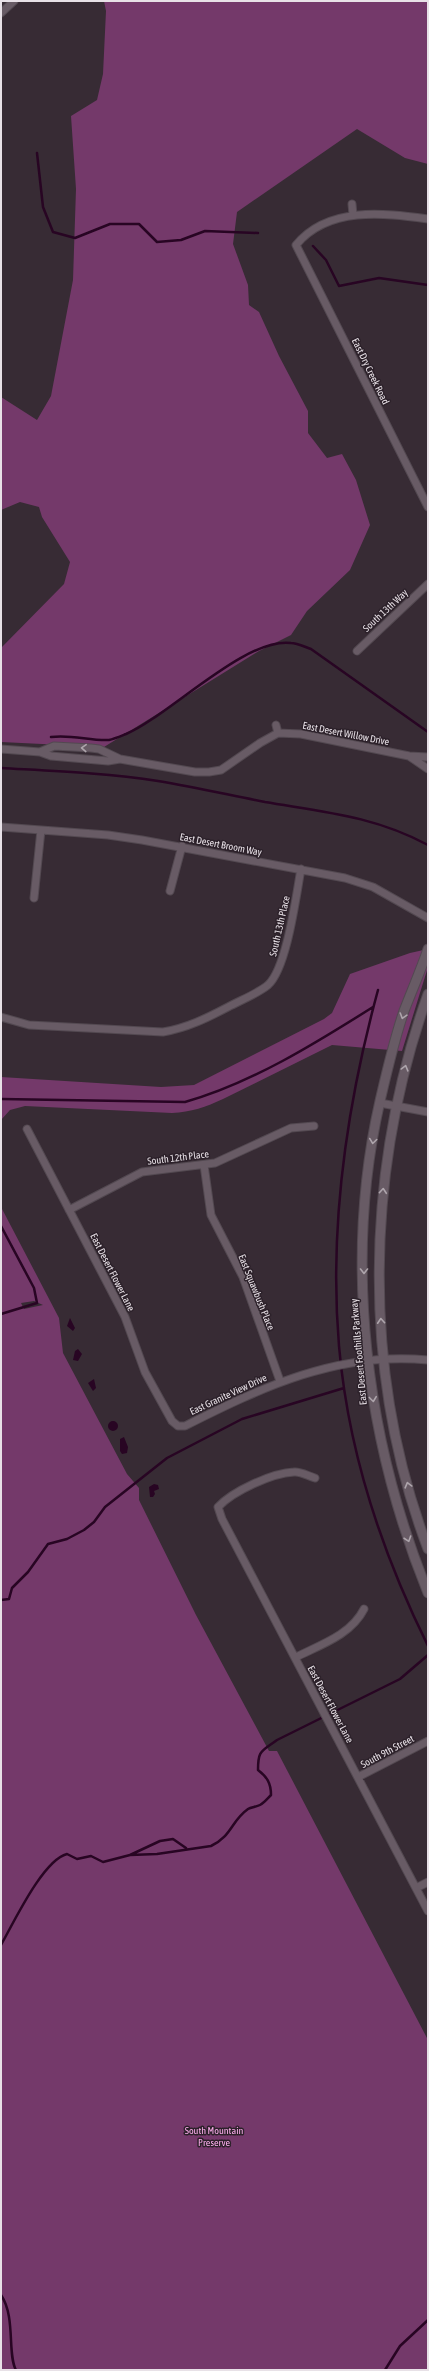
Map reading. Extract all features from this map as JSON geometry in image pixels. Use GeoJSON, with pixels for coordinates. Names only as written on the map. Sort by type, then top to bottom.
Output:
{"type":"FeatureCollection","features":[{"type":"Feature","properties":{"kind":"street"},"geometry":{"type":"LineString","coordinates":[[1,13],[14,1]]}},
{"type":"Feature","properties":{"kind":"street"},"geometry":{"type":"LineString","coordinates":[[352,204],[353,215],[375,213],[428,219]]}},
{"type":"Feature","properties":{"kind":"street","name":"East Dry Creek Road"},"geometry":{"type":"LineString","coordinates":[[353,215],[306,232],[296,245],[428,507]]}},
{"type":"Feature","properties":{"kind":"street","name":"South 13th Way"},"geometry":{"type":"LineString","coordinates":[[357,651],[428,584]]}},
{"type":"Feature","properties":{"kind":"street"},"geometry":{"type":"LineString","coordinates":[[40,752],[54,746],[91,748],[99,749],[120,759],[195,772],[209,772],[221,770],[260,743],[278,733],[276,725]]}},
{"type":"Feature","properties":{"kind":"street","name":"East Desert Willow Drive"},"geometry":{"type":"LineString","coordinates":[[278,733],[301,734],[409,756],[428,757]]}},
{"type":"Feature","properties":{"kind":"street"},"geometry":{"type":"LineString","coordinates":[[1,749],[40,752],[51,756],[108,761],[120,759]]}},
{"type":"Feature","properties":{"kind":"street","name":"East Desert Willow Drive"},"geometry":{"type":"LineString","coordinates":[[409,756],[428,769]]}},
{"type":"Feature","properties":{"kind":"street","name":"East Desert Broom Way"},"geometry":{"type":"LineString","coordinates":[[1,827],[108,835],[182,846],[345,878],[373,887],[428,918]]}},
{"type":"Feature","properties":{"kind":"street"},"geometry":{"type":"LineString","coordinates":[[34,898],[41,830]]}},
{"type":"Feature","properties":{"kind":"street"},"geometry":{"type":"LineString","coordinates":[[170,891],[182,846]]}},
{"type":"Feature","properties":{"kind":"street","name":"South 13th Place"},"geometry":{"type":"LineString","coordinates":[[1,1017],[29,1025],[163,1032],[182,1029],[202,1020],[268,985],[278,971],[284,953],[301,869]]}},
{"type":"Feature","properties":{"kind":"street","name":"East Desert Foothills Parkway"},"geometry":{"type":"LineString","coordinates":[[428,949],[404,1012],[380,1103],[372,1150],[363,1232],[364,1302],[374,1414],[385,1462],[402,1520],[428,1593]]}},
{"type":"Feature","properties":{"kind":"street"},"geometry":{"type":"LineString","coordinates":[[428,994],[405,1067],[395,1106],[384,1179],[380,1229],[379,1287],[384,1360],[400,1456],[417,1517],[428,1549]]}},
{"type":"Feature","properties":{"kind":"street"},"geometry":{"type":"LineString","coordinates":[[380,1103],[428,1112]]}},
{"type":"Feature","properties":{"kind":"street","name":"South 12th Place"},"geometry":{"type":"LineString","coordinates":[[70,1210],[142,1172],[153,1169],[204,1166],[226,1158],[291,1128],[314,1126]]}},
{"type":"Feature","properties":{"kind":"street","name":"East Desert Flower Lane"},"geometry":{"type":"LineString","coordinates":[[27,1129],[125,1317],[145,1372],[172,1422],[178,1426]]}},
{"type":"Feature","properties":{"kind":"street","name":"East Squawbush Place"},"geometry":{"type":"LineString","coordinates":[[204,1166],[211,1216],[243,1277],[280,1381]]}},
{"type":"Feature","properties":{"kind":"street","name":"East Granite View Drive"},"geometry":{"type":"LineString","coordinates":[[178,1426],[185,1426],[236,1399],[280,1381],[330,1368],[369,1361],[428,1360]]}},
{"type":"Feature","properties":{"kind":"street","name":"East Desert Flower Lane"},"geometry":{"type":"LineString","coordinates":[[315,1478],[296,1472],[273,1475],[225,1500],[218,1507],[222,1519],[296,1657],[428,1911]]}},
{"type":"Feature","properties":{"kind":"street"},"geometry":{"type":"LineString","coordinates":[[402,1520],[417,1517]]}},
{"type":"Feature","properties":{"kind":"street"},"geometry":{"type":"LineString","coordinates":[[296,1657],[348,1630],[358,1621],[364,1610]]}},
{"type":"Feature","properties":{"kind":"street","name":"South 9th Street"},"geometry":{"type":"LineString","coordinates":[[358,1777],[427,1740]]}},
{"type":"Feature","properties":{"kind":"street"},"geometry":{"type":"LineString","coordinates":[[416,1888],[428,1882]]}},
{"type":"Feature","properties":{"kind":"green space"},"geometry":{"type":"Polygon","coordinates":[[[104,1],[428,1],[428,164],[405,158],[357,129],[237,212],[233,244],[248,285],[249,305],[259,312],[279,356],[308,411],[308,433],[327,458],[342,454],[356,480],[370,525],[350,570],[307,611],[291,635],[259,651],[104,747],[1,742],[1,648],[64,584],[70,562],[42,517],[39,507],[20,502],[1,510],[1,397],[37,420],[51,396],[73,280],[76,189],[71,116],[97,100],[103,74],[106,11],[104,1]]]}},
{"type":"Feature","properties":{"kind":"green space"},"geometry":{"type":"Polygon","coordinates":[[[428,949],[428,967],[402,1051],[332,1045],[223,1099],[204,1107],[186,1112],[172,1113],[25,1106],[10,1110],[1,1120],[1,1077],[161,1087],[194,1085],[324,1019],[332,1013],[350,974],[410,953],[428,949]]]}},
{"type":"Feature","properties":{"kind":"green space","name":"South Mountain Preserve"},"geometry":{"type":"Polygon","coordinates":[[[1,1207],[59,1318],[63,1353],[127,1474],[139,1488],[139,1500],[196,1615],[269,1751],[277,1751],[428,2040],[428,2370],[1,2370],[1,1207]],[[34,1301],[21,1303],[24,1309],[43,1305],[34,1301]]]}},
{"type":"Feature","properties":{"kind":"shaded area"},"geometry":{"type":"Polygon","coordinates":[[[70,1318],[75,1328],[73,1331],[67,1326],[70,1318]]]}},
{"type":"Feature","properties":{"kind":"shaded area"},"geometry":{"type":"Polygon","coordinates":[[[78,1349],[82,1354],[78,1361],[73,1360],[75,1351],[78,1349]]]}},
{"type":"Feature","properties":{"kind":"shaded area"},"geometry":{"type":"Polygon","coordinates":[[[94,1379],[96,1388],[93,1391],[88,1383],[94,1379]]]}},
{"type":"Feature","properties":{"kind":"shaded area"},"geometry":{"type":"Polygon","coordinates":[[[111,1421],[115,1421],[117,1422],[117,1430],[111,1431],[108,1428],[108,1424],[111,1421]]]}},
{"type":"Feature","properties":{"kind":"shaded area"},"geometry":{"type":"Polygon","coordinates":[[[124,1437],[128,1447],[127,1453],[122,1454],[120,1451],[120,1439],[124,1437]]]}},
{"type":"Feature","properties":{"kind":"shaded area"},"geometry":{"type":"Polygon","coordinates":[[[154,1484],[158,1485],[159,1489],[154,1491],[155,1494],[153,1497],[150,1497],[149,1487],[154,1484]]]}},
{"type":"Feature","properties":{"kind":"waterway"},"geometry":{"type":"LineString","coordinates":[[37,153],[43,207],[53,232],[75,238],[110,224],[139,224],[157,242],[181,240],[205,231],[258,233]]}},
{"type":"Feature","properties":{"kind":"waterway"},"geometry":{"type":"LineString","coordinates":[[313,246],[326,260],[339,286],[379,278],[428,285]]}},
{"type":"Feature","properties":{"kind":"waterway"},"geometry":{"type":"LineString","coordinates":[[51,737],[66,736],[95,740],[109,740],[120,737],[164,711],[230,664],[252,652],[273,644],[291,643],[311,649],[428,732]]}},
{"type":"Feature","properties":{"kind":"waterway"},"geometry":{"type":"LineString","coordinates":[[1,768],[99,774],[171,783],[265,802],[348,816],[388,827],[428,845]]}},
{"type":"Feature","properties":{"kind":"waterway"},"geometry":{"type":"LineString","coordinates":[[378,990],[357,1077],[343,1166],[337,1257],[339,1346],[350,1424],[370,1500],[396,1575],[428,1646]]}},
{"type":"Feature","properties":{"kind":"waterway"},"geometry":{"type":"LineString","coordinates":[[1,1099],[185,1102],[234,1085],[258,1074],[306,1048],[373,1007]]}},
{"type":"Feature","properties":{"kind":"waterway"},"geometry":{"type":"LineString","coordinates":[[1,1226],[34,1288],[37,1303],[1,1314]]}},
{"type":"Feature","properties":{"kind":"waterway"},"geometry":{"type":"LineString","coordinates":[[1,1600],[9,1599],[12,1588],[28,1572],[48,1544],[67,1539],[84,1530],[94,1522],[105,1507],[167,1458],[242,1419],[344,1388]]}},
{"type":"Feature","properties":{"kind":"waterway"},"geometry":{"type":"LineString","coordinates":[[1,1945],[39,1879],[58,1859],[67,1854],[77,1859],[91,1856],[103,1862],[130,1855],[157,1854],[211,1846],[223,1838],[238,1818],[249,1808],[258,1806],[271,1795],[268,1781],[258,1770],[260,1755],[264,1749],[277,1740],[400,1679],[428,1655]]}},
{"type":"Feature","properties":{"kind":"waterway"},"geometry":{"type":"LineString","coordinates":[[130,1855],[160,1841],[173,1839],[186,1848]]}},
{"type":"Feature","properties":{"kind":"waterway"},"geometry":{"type":"LineString","coordinates":[[1,2295],[6,2304],[10,2324],[13,2363],[16,2370]]}},
{"type":"Feature","properties":{"kind":"waterway"},"geometry":{"type":"LineString","coordinates":[[385,2370],[400,2346],[428,2320]]}}]}
